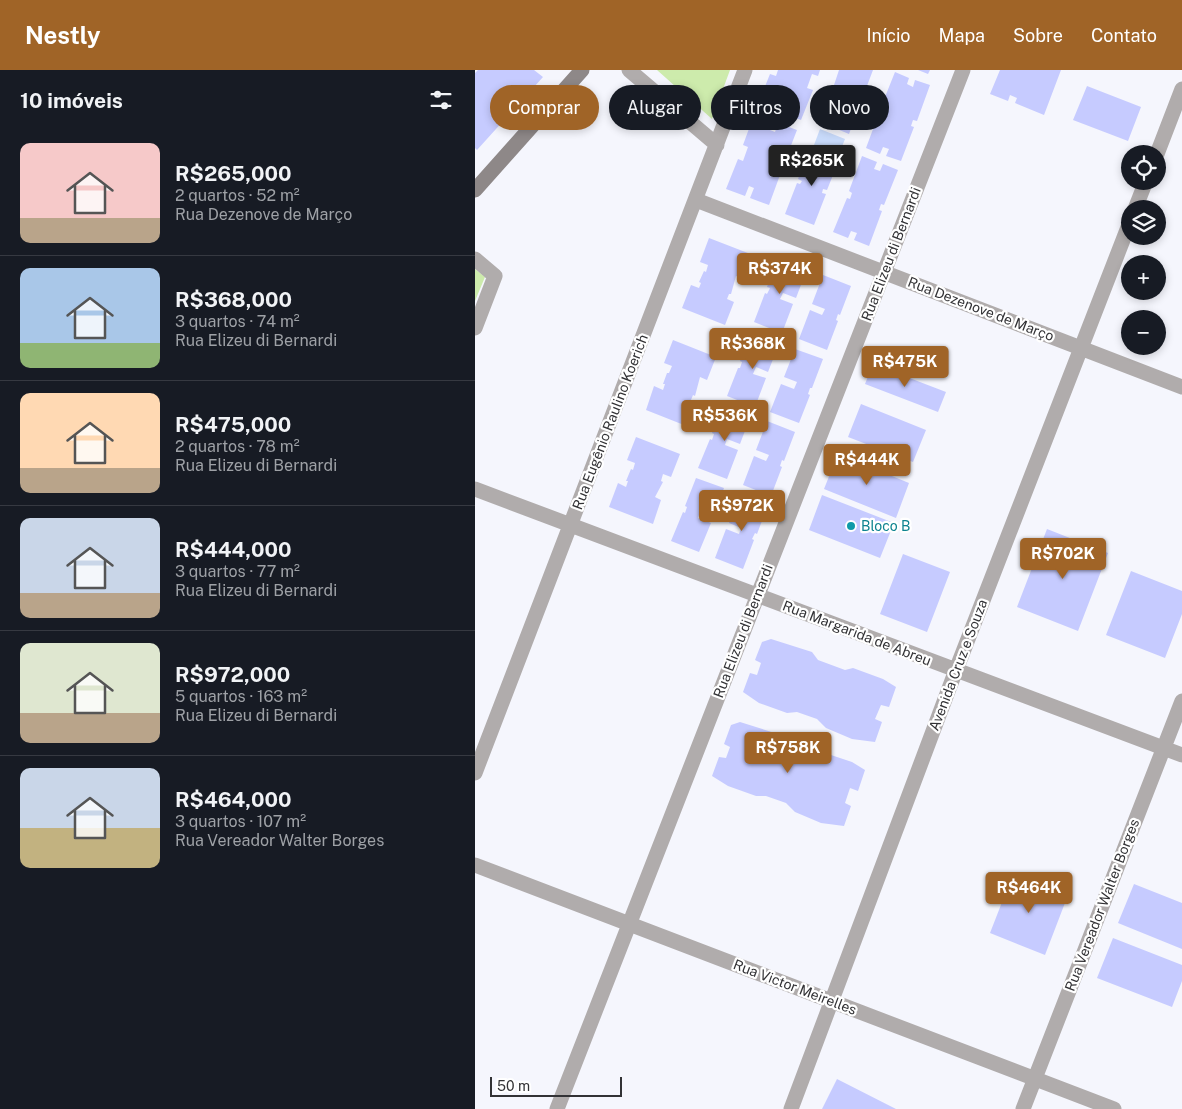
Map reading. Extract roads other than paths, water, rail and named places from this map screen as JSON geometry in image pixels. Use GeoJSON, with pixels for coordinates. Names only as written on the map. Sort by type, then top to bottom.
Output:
{"type":"FeatureCollection","features":[{"type":"Feature","properties":{"kind":"street"},"geometry":{"type":"LineString","coordinates":[[475,190],[582,70]]}},
{"type":"Feature","properties":{"kind":"street"},"geometry":{"type":"LineString","coordinates":[[629,70],[717,145]]}},
{"type":"Feature","properties":{"kind":"street","name":"Rua Eugênio Raulino Koerich"},"geometry":{"type":"LineString","coordinates":[[475,773],[745,70]]}},
{"type":"Feature","properties":{"kind":"street","name":"Rua Elizeu di Bernardi"},"geometry":{"type":"LineString","coordinates":[[557,1109],[963,70]]}},
{"type":"Feature","properties":{"kind":"street"},"geometry":{"type":"LineString","coordinates":[[1160,145],[1182,89]]}},
{"type":"Feature","properties":{"kind":"street","name":"Rua Dezenove de Março"},"geometry":{"type":"LineString","coordinates":[[696,200],[1182,386]]}},
{"type":"Feature","properties":{"kind":"street","name":"Avenida Cruz e Souza"},"geometry":{"type":"LineString","coordinates":[[791,1109],[956,670],[1121,245]]}},
{"type":"Feature","properties":{"kind":"street"},"geometry":{"type":"LineString","coordinates":[[475,259],[495,276],[475,328]]}},
{"type":"Feature","properties":{"kind":"street","name":"Rua Margarida de Abreu"},"geometry":{"type":"LineString","coordinates":[[475,489],[1182,755]]}},
{"type":"Feature","properties":{"kind":"street","name":"Rua Vereador Walter Borges"},"geometry":{"type":"LineString","coordinates":[[1023,1109],[1182,701]]}},
{"type":"Feature","properties":{"kind":"street","name":"Rua Victor Meirelles"},"geometry":{"type":"LineString","coordinates":[[475,865],[1114,1109]]}},
{"type":"Feature","properties":{"kind":"water"},"geometry":{"type":"Polygon","coordinates":[[[820,130],[845,139],[839,154],[814,145],[820,130]]]}},
{"type":"Feature","properties":{"kind":"place","name":"Bloco B"},"geometry":{"type":"Point","coordinates":[851,526]}}]}
